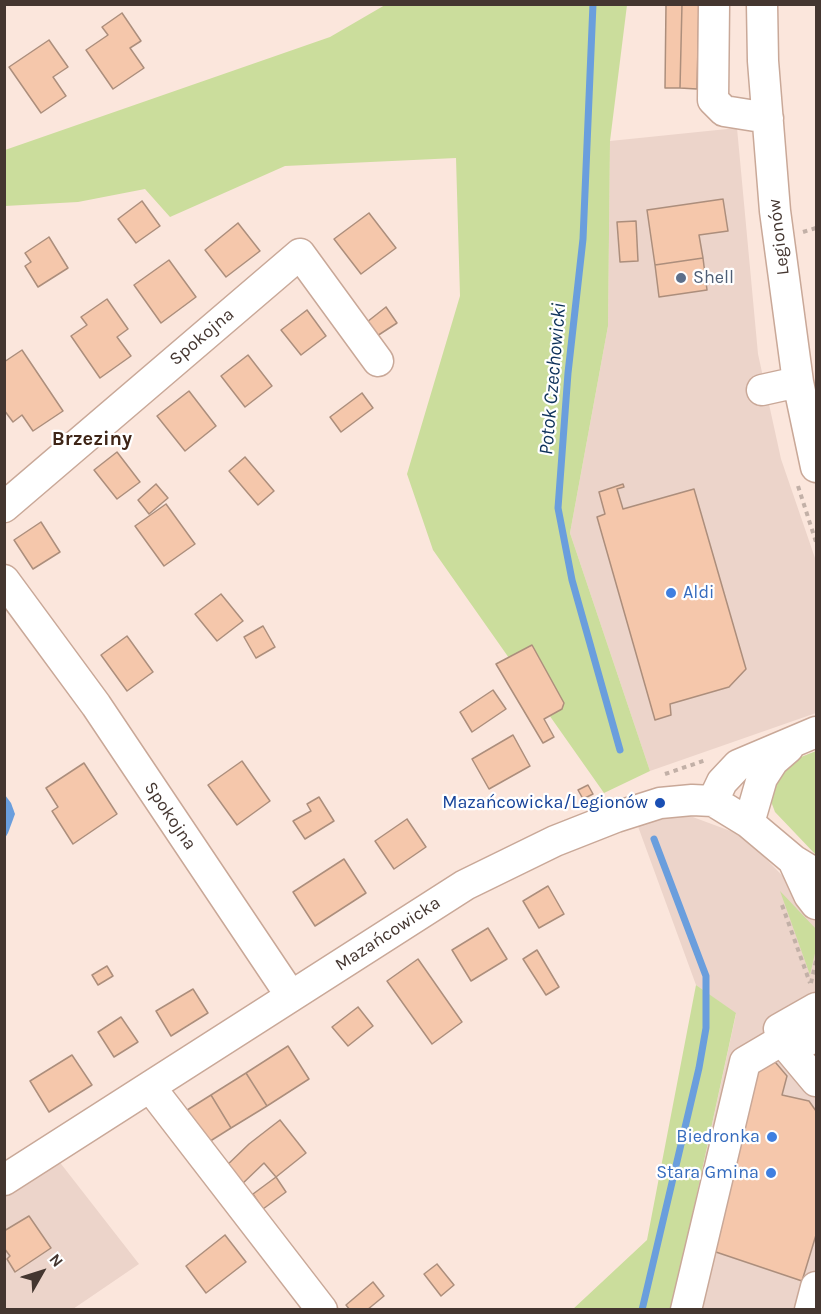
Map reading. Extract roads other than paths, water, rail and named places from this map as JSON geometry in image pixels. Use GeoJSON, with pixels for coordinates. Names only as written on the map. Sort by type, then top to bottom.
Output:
{"type":"FeatureCollection","features":[{"type":"Feature","properties":{"kind":"street"},"geometry":{"type":"LineString","coordinates":[[714,4],[713,100],[724,111],[768,118]]}},
{"type":"Feature","properties":{"kind":"street","name":"Legionów"},"geometry":{"type":"LineString","coordinates":[[762,4],[763,61],[775,211],[798,382],[816,467]]}},
{"type":"Feature","properties":{"kind":"street","name":"Spokojna"},"geometry":{"type":"LineString","coordinates":[[4,507],[300,254],[378,361]]}},
{"type":"Feature","properties":{"kind":"street"},"geometry":{"type":"LineString","coordinates":[[762,390],[798,382]]}},
{"type":"Feature","properties":{"kind":"street","name":"Spokojna"},"geometry":{"type":"LineString","coordinates":[[4,580],[96,705],[291,996]]}},
{"type":"Feature","properties":{"kind":"street"},"geometry":{"type":"LineString","coordinates":[[800,730],[738,765],[722,782],[713,801],[749,823],[804,867],[809,895],[816,904]]}},
{"type":"Feature","properties":{"kind":"street"},"geometry":{"type":"LineString","coordinates":[[749,823],[762,778],[773,761],[800,730]]}},
{"type":"Feature","properties":{"kind":"street","name":"Mazańcowicka"},"geometry":{"type":"LineString","coordinates":[[4,1180],[465,885],[555,842],[616,817],[660,803],[713,801]]}},
{"type":"Feature","properties":{"kind":"street"},"geometry":{"type":"LineString","coordinates":[[785,1039],[814,997]]}},
{"type":"Feature","properties":{"kind":"street"},"geometry":{"type":"LineString","coordinates":[[686,1310],[745,1062],[785,1039],[816,1036]]}},
{"type":"Feature","properties":{"kind":"street"},"geometry":{"type":"LineString","coordinates":[[785,1039],[816,1081]]}},
{"type":"Feature","properties":{"kind":"street"},"geometry":{"type":"LineString","coordinates":[[150,1087],[322,1310]]}},
{"type":"Feature","properties":{"kind":"street"},"geometry":{"type":"LineString","coordinates":[[810,1310],[816,1287]]}},
{"type":"Feature","properties":{"kind":"water"},"geometry":{"type":"Polygon","coordinates":[[[5,795],[15,814],[5,838],[5,795]]]}},
{"type":"Feature","properties":{"kind":"waterway","name":"Potok Czechowicki"},"geometry":{"type":"LineString","coordinates":[[593,4],[583,239],[568,373],[558,508],[572,580],[620,750]]}},
{"type":"Feature","properties":{"kind":"waterway","name":"Potok Czechowicki"},"geometry":{"type":"LineString","coordinates":[[642,1310],[699,1068],[706,1028],[706,976],[654,839]]}},
{"type":"Feature","properties":{"kind":"place","name":"Shell"},"geometry":{"type":"Point","coordinates":[681,278]}},
{"type":"Feature","properties":{"kind":"place","name":"Aldi"},"geometry":{"type":"Point","coordinates":[671,593]}},
{"type":"Feature","properties":{"kind":"place","name":"Mazańcowicka/Legionów"},"geometry":{"type":"Point","coordinates":[660,803]}},
{"type":"Feature","properties":{"kind":"place","name":"Biedronka"},"geometry":{"type":"Point","coordinates":[772,1137]}},
{"type":"Feature","properties":{"kind":"place","name":"Stara Gmina"},"geometry":{"type":"Point","coordinates":[771,1173]}},
{"type":"Feature","properties":{"kind":"district","name":"Brzeziny"},"geometry":{"type":"Point","coordinates":[92,439]}}]}
